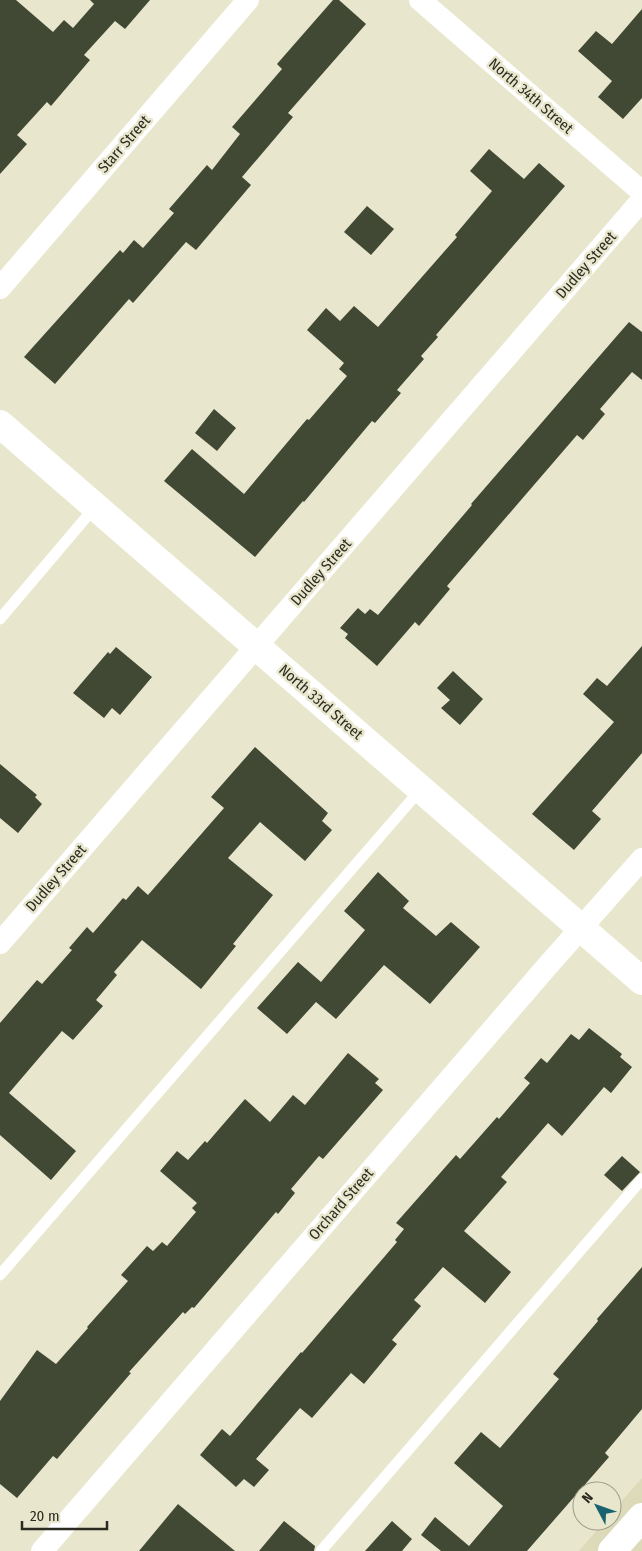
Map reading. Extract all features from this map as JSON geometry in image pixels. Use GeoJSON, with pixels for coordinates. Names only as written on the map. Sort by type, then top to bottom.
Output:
{"type":"FeatureCollection","features":[{"type":"Feature","properties":{"kind":"main road","name":"North 33rd Street"},"geometry":{"type":"LineString","coordinates":[[0,424],[642,981]]}},
{"type":"Feature","properties":{"kind":"main road"},"geometry":{"type":"LineString","coordinates":[[612,1551],[642,1517]]}},
{"type":"Feature","properties":{"kind":"street","name":"Starr Street"},"geometry":{"type":"LineString","coordinates":[[0,288],[248,0]]}},
{"type":"Feature","properties":{"kind":"street","name":"North 34th Street"},"geometry":{"type":"LineString","coordinates":[[420,0],[642,192]]}},
{"type":"Feature","properties":{"kind":"street","name":"Dudley Street"},"geometry":{"type":"LineString","coordinates":[[0,943],[642,200]]}},
{"type":"Feature","properties":{"kind":"street","name":"Orchard Street"},"geometry":{"type":"LineString","coordinates":[[42,1551],[642,859]]}},
{"type":"Feature","properties":{"kind":"lane"},"geometry":{"type":"LineString","coordinates":[[0,619],[95,507]]}},
{"type":"Feature","properties":{"kind":"lane"},"geometry":{"type":"LineString","coordinates":[[0,1275],[421,788]]}},
{"type":"Feature","properties":{"kind":"lane"},"geometry":{"type":"LineString","coordinates":[[321,1551],[642,1179]]}},
{"type":"Feature","properties":{"kind":"shaded area"},"geometry":{"type":"Polygon","coordinates":[[[642,1478],[642,1551],[579,1551],[596,1531],[622,1531],[622,1501],[642,1478]]]}},
{"type":"Feature","properties":{"kind":"building"},"geometry":{"type":"Polygon","coordinates":[[[0,0],[16,0],[53,32],[64,20],[73,28],[94,4],[90,0],[150,0],[125,29],[115,21],[84,55],[90,60],[51,106],[47,102],[17,135],[27,144],[0,174],[0,0]]]}},
{"type":"Feature","properties":{"kind":"building"},"geometry":{"type":"Polygon","coordinates":[[[333,0],[339,0],[366,24],[288,113],[293,117],[242,177],[251,185],[196,250],[186,242],[133,303],[129,299],[55,384],[24,357],[120,250],[123,253],[134,240],[143,248],[174,213],[169,209],[207,165],[212,170],[240,134],[232,127],[282,69],[277,64],[333,0]]]}},
{"type":"Feature","properties":{"kind":"building"},"geometry":{"type":"Polygon","coordinates":[[[642,9],[642,98],[623,119],[598,97],[612,81],[578,51],[596,31],[612,44],[642,9]]]}},
{"type":"Feature","properties":{"kind":"building"},"geometry":{"type":"Polygon","coordinates":[[[489,149],[524,179],[539,163],[565,186],[436,335],[438,337],[421,356],[424,359],[397,390],[401,393],[375,423],[372,421],[255,557],[164,481],[192,449],[244,494],[307,419],[309,420],[347,376],[339,369],[344,363],[307,330],[326,308],[340,321],[354,306],[378,327],[457,237],[455,235],[492,191],[470,171],[489,149]]]}},
{"type":"Feature","properties":{"kind":"building"},"geometry":{"type":"Polygon","coordinates":[[[367,206],[394,229],[371,255],[344,232],[367,206]]]}},
{"type":"Feature","properties":{"kind":"building"},"geometry":{"type":"Polygon","coordinates":[[[629,322],[642,332],[642,380],[632,372],[600,409],[605,414],[583,440],[577,435],[447,586],[450,589],[419,626],[415,622],[377,666],[345,638],[348,634],[340,628],[358,608],[365,614],[370,609],[378,615],[471,504],[629,322]]]}},
{"type":"Feature","properties":{"kind":"building"},"geometry":{"type":"Polygon","coordinates":[[[214,409],[236,428],[217,451],[195,433],[214,409]]]}},
{"type":"Feature","properties":{"kind":"building"},"geometry":{"type":"Polygon","coordinates":[[[642,646],[642,753],[592,811],[601,819],[574,850],[532,814],[614,722],[583,694],[597,678],[607,686],[642,646]]]}},
{"type":"Feature","properties":{"kind":"building"},"geometry":{"type":"Polygon","coordinates":[[[116,647],[152,677],[120,715],[112,708],[104,718],[73,693],[108,652],[110,654],[116,647]]]}},
{"type":"Feature","properties":{"kind":"building"},"geometry":{"type":"Polygon","coordinates":[[[453,671],[483,699],[460,725],[441,708],[450,700],[437,688],[453,671]]]}},
{"type":"Feature","properties":{"kind":"building"},"geometry":{"type":"Polygon","coordinates":[[[255,747],[328,813],[322,821],[332,830],[305,861],[260,822],[228,858],[273,895],[233,944],[236,946],[201,989],[142,940],[114,972],[117,975],[96,1000],[103,1006],[73,1040],[62,1031],[9,1093],[76,1151],[51,1180],[0,1135],[0,1023],[37,980],[42,984],[72,950],[69,948],[87,927],[93,933],[123,898],[126,900],[138,886],[148,895],[224,808],[211,797],[255,747]]]}},
{"type":"Feature","properties":{"kind":"building"},"geometry":{"type":"Polygon","coordinates":[[[0,764],[37,795],[35,797],[42,804],[18,833],[0,818],[0,764]]]}},
{"type":"Feature","properties":{"kind":"building"},"geometry":{"type":"Polygon","coordinates":[[[378,872],[409,901],[403,908],[436,936],[451,922],[480,947],[430,1004],[384,965],[336,1019],[316,1002],[287,1034],[257,1008],[298,962],[321,982],[365,930],[344,911],[378,872]]]}},
{"type":"Feature","properties":{"kind":"building"},"geometry":{"type":"Polygon","coordinates":[[[589,1028],[622,1054],[620,1057],[632,1067],[611,1093],[604,1087],[562,1136],[548,1123],[501,1177],[507,1182],[464,1231],[511,1272],[485,1303],[443,1267],[414,1300],[421,1306],[392,1340],[397,1344],[364,1384],[351,1373],[312,1418],[300,1408],[256,1459],[269,1470],[254,1487],[244,1479],[236,1487],[200,1455],[222,1429],[230,1436],[302,1353],[397,1242],[395,1240],[404,1229],[396,1223],[456,1155],[460,1159],[497,1117],[499,1119],[530,1083],[524,1078],[541,1058],[547,1063],[571,1034],[579,1040],[589,1028]]]}},
{"type":"Feature","properties":{"kind":"building"},"geometry":{"type":"Polygon","coordinates":[[[348,1053],[379,1079],[375,1083],[383,1090],[323,1159],[319,1156],[291,1189],[295,1193],[278,1214],[276,1212],[194,1308],[192,1307],[185,1314],[183,1312],[129,1372],[131,1373],[57,1459],[53,1456],[17,1498],[0,1484],[0,1401],[37,1350],[56,1364],[128,1281],[121,1275],[147,1246],[153,1251],[162,1242],[167,1246],[196,1212],[192,1208],[197,1203],[160,1171],[177,1151],[188,1160],[205,1141],[207,1143],[245,1099],[270,1122],[293,1095],[305,1105],[348,1053]]]}},
{"type":"Feature","properties":{"kind":"building"},"geometry":{"type":"Polygon","coordinates":[[[622,1156],[640,1172],[622,1191],[604,1175],[622,1156]]]}},
{"type":"Feature","properties":{"kind":"building"},"geometry":{"type":"Polygon","coordinates":[[[642,1267],[642,1409],[605,1453],[609,1457],[588,1481],[572,1481],[572,1499],[527,1551],[441,1551],[421,1535],[435,1517],[469,1546],[503,1506],[454,1463],[481,1432],[500,1448],[559,1379],[553,1374],[598,1321],[597,1319],[642,1267]]]}},
{"type":"Feature","properties":{"kind":"building"},"geometry":{"type":"Polygon","coordinates":[[[178,1504],[235,1551],[139,1551],[178,1504]]]}},
{"type":"Feature","properties":{"kind":"building"},"geometry":{"type":"Polygon","coordinates":[[[284,1521],[315,1546],[314,1551],[259,1551],[284,1521]]]}},
{"type":"Feature","properties":{"kind":"building"},"geometry":{"type":"Polygon","coordinates":[[[392,1521],[412,1539],[402,1551],[365,1551],[392,1521]]]}}]}
